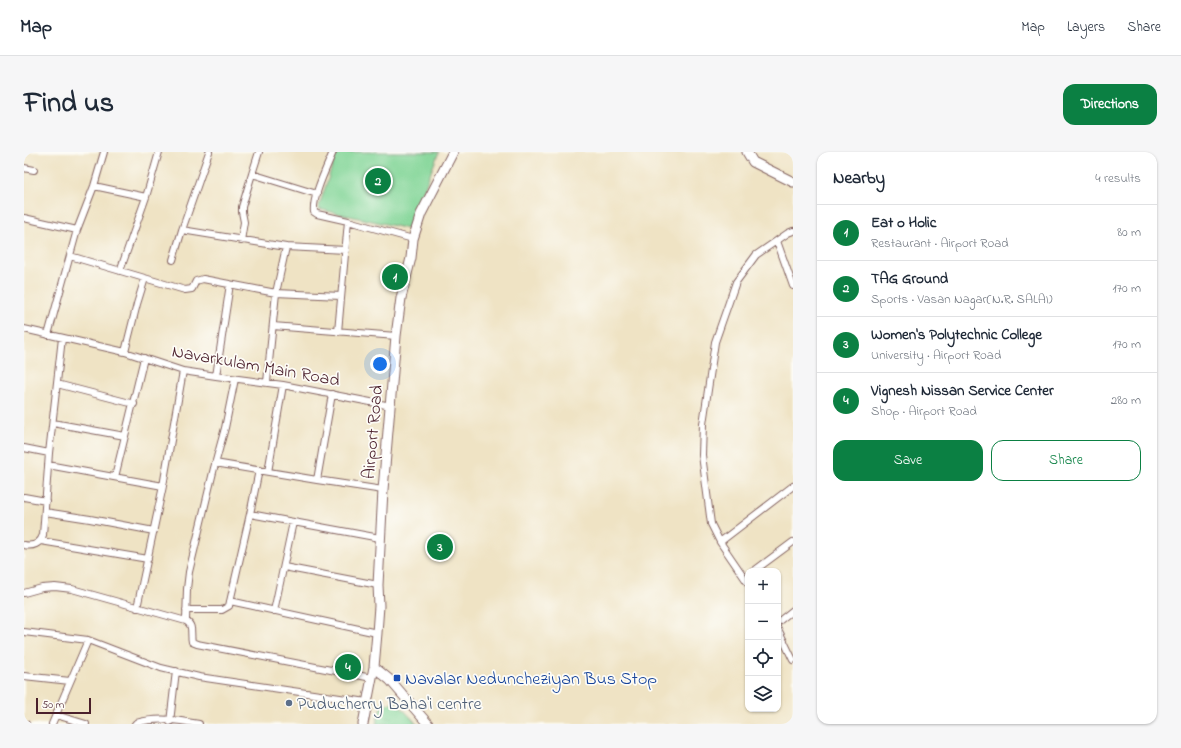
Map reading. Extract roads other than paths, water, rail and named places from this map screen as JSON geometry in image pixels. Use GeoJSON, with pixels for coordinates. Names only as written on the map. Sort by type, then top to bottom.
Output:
{"type":"FeatureCollection","features":[{"type":"Feature","properties":{"kind":"street"},"geometry":{"type":"LineString","coordinates":[[48,335],[77,230],[94,186],[104,152]]}},
{"type":"Feature","properties":{"kind":"street"},"geometry":{"type":"LineString","coordinates":[[120,271],[146,197],[159,152]]}},
{"type":"Feature","properties":{"kind":"street"},"geometry":{"type":"LineString","coordinates":[[173,260],[209,152]]}},
{"type":"Feature","properties":{"kind":"street"},"geometry":{"type":"LineString","coordinates":[[241,241],[244,222],[242,207],[259,152]]}},
{"type":"Feature","properties":{"kind":"street"},"geometry":{"type":"LineString","coordinates":[[333,152],[317,194],[314,212],[414,239]]}},
{"type":"Feature","properties":{"kind":"street","name":"Airport Road"},"geometry":{"type":"LineString","coordinates":[[363,724],[374,667],[379,606],[378,585],[383,490],[396,336],[401,298],[421,214],[453,152]]}},
{"type":"Feature","properties":{"kind":"street"},"geometry":{"type":"LineString","coordinates":[[747,152],[753,162],[793,182]]}},
{"type":"Feature","properties":{"kind":"street"},"geometry":{"type":"LineString","coordinates":[[24,168],[34,170]]}},
{"type":"Feature","properties":{"kind":"street"},"geometry":{"type":"LineString","coordinates":[[252,174],[317,194]]}},
{"type":"Feature","properties":{"kind":"street"},"geometry":{"type":"LineString","coordinates":[[94,186],[146,197]]}},
{"type":"Feature","properties":{"kind":"street"},"geometry":{"type":"LineString","coordinates":[[24,218],[77,230]]}},
{"type":"Feature","properties":{"kind":"street"},"geometry":{"type":"LineString","coordinates":[[338,332],[348,221]]}},
{"type":"Feature","properties":{"kind":"street"},"geometry":{"type":"LineString","coordinates":[[182,230],[241,241],[286,247],[346,250]]}},
{"type":"Feature","properties":{"kind":"street"},"geometry":{"type":"LineString","coordinates":[[745,576],[720,542],[711,524],[702,455],[703,424],[715,342],[736,282],[756,255],[793,231]]}},
{"type":"Feature","properties":{"kind":"street"},"geometry":{"type":"LineString","coordinates":[[777,241],[793,286]]}},
{"type":"Feature","properties":{"kind":"street"},"geometry":{"type":"LineString","coordinates":[[267,382],[276,293],[286,247]]}},
{"type":"Feature","properties":{"kind":"street"},"geometry":{"type":"LineString","coordinates":[[70,256],[186,290],[192,288],[196,281],[203,279],[276,293],[341,296]]}},
{"type":"Feature","properties":{"kind":"street"},"geometry":{"type":"LineString","coordinates":[[125,352],[145,278]]}},
{"type":"Feature","properties":{"kind":"street"},"geometry":{"type":"LineString","coordinates":[[216,376],[230,284]]}},
{"type":"Feature","properties":{"kind":"street"},"geometry":{"type":"LineString","coordinates":[[273,326],[396,336]]}},
{"type":"Feature","properties":{"kind":"street","name":"Navarkulam Main Road"},"geometry":{"type":"LineString","coordinates":[[24,329],[125,352],[183,371],[267,382],[391,406]]}},
{"type":"Feature","properties":{"kind":"street"},"geometry":{"type":"LineString","coordinates":[[41,541],[43,535],[49,453],[62,338]]}},
{"type":"Feature","properties":{"kind":"street"},"geometry":{"type":"LineString","coordinates":[[115,478],[144,358]]}},
{"type":"Feature","properties":{"kind":"street"},"geometry":{"type":"LineString","coordinates":[[137,608],[163,486],[183,371]]}},
{"type":"Feature","properties":{"kind":"street"},"geometry":{"type":"LineString","coordinates":[[186,621],[189,572],[225,428],[235,379]]}},
{"type":"Feature","properties":{"kind":"street"},"geometry":{"type":"LineString","coordinates":[[57,384],[134,404]]}},
{"type":"Feature","properties":{"kind":"street"},"geometry":{"type":"LineString","coordinates":[[268,472],[283,385]]}},
{"type":"Feature","properties":{"kind":"street"},"geometry":{"type":"LineString","coordinates":[[317,480],[332,394]]}},
{"type":"Feature","properties":{"kind":"street"},"geometry":{"type":"LineString","coordinates":[[53,422],[125,436]]}},
{"type":"Feature","properties":{"kind":"street"},"geometry":{"type":"LineString","coordinates":[[24,448],[49,453]]}},
{"type":"Feature","properties":{"kind":"street"},"geometry":{"type":"LineString","coordinates":[[216,462],[268,472],[383,490]]}},
{"type":"Feature","properties":{"kind":"street"},"geometry":{"type":"LineString","coordinates":[[48,465],[163,486]]}},
{"type":"Feature","properties":{"kind":"street"},"geometry":{"type":"LineString","coordinates":[[186,610],[222,610],[229,606],[259,470]]}},
{"type":"Feature","properties":{"kind":"street"},"geometry":{"type":"LineString","coordinates":[[720,542],[793,486]]}},
{"type":"Feature","properties":{"kind":"street"},"geometry":{"type":"LineString","coordinates":[[24,497],[46,501]]}},
{"type":"Feature","properties":{"kind":"street"},"geometry":{"type":"LineString","coordinates":[[45,512],[154,531]]}},
{"type":"Feature","properties":{"kind":"street"},"geometry":{"type":"LineString","coordinates":[[250,514],[380,538]]}},
{"type":"Feature","properties":{"kind":"street"},"geometry":{"type":"LineString","coordinates":[[274,610],[293,522]]}},
{"type":"Feature","properties":{"kind":"street"},"geometry":{"type":"LineString","coordinates":[[24,545],[31,546],[41,541],[148,559]]}},
{"type":"Feature","properties":{"kind":"street"},"geometry":{"type":"LineString","coordinates":[[758,568],[793,542]]}},
{"type":"Feature","properties":{"kind":"street"},"geometry":{"type":"LineString","coordinates":[[284,567],[378,585]]}},
{"type":"Feature","properties":{"kind":"street"},"geometry":{"type":"LineString","coordinates":[[24,593],[42,588],[55,587],[72,589],[186,621],[190,623],[192,628],[190,636],[192,642],[197,644],[372,678]]}},
{"type":"Feature","properties":{"kind":"street"},"geometry":{"type":"LineString","coordinates":[[230,601],[377,633]]}},
{"type":"Feature","properties":{"kind":"street"},"geometry":{"type":"LineString","coordinates":[[781,620],[793,610]]}},
{"type":"Feature","properties":{"kind":"street"},"geometry":{"type":"LineString","coordinates":[[24,632],[88,640],[161,668],[213,679],[367,702]]}},
{"type":"Feature","properties":{"kind":"street"},"geometry":{"type":"LineString","coordinates":[[781,635],[793,660]]}},
{"type":"Feature","properties":{"kind":"street"},"geometry":{"type":"LineString","coordinates":[[52,724],[88,640]]}},
{"type":"Feature","properties":{"kind":"street"},"geometry":{"type":"LineString","coordinates":[[374,667],[390,680],[428,724]]}},
{"type":"Feature","properties":{"kind":"street"},"geometry":{"type":"LineString","coordinates":[[170,722],[176,671]]}},
{"type":"Feature","properties":{"kind":"street"},"geometry":{"type":"LineString","coordinates":[[24,676],[70,681]]}},
{"type":"Feature","properties":{"kind":"street"},"geometry":{"type":"LineString","coordinates":[[56,714],[86,724]]}},
{"type":"Feature","properties":{"kind":"street"},"geometry":{"type":"LineString","coordinates":[[135,724],[145,720],[163,719],[170,722],[199,724]]}},
{"type":"Feature","properties":{"kind":"place","name":"TAG Ground"},"geometry":{"type":"Point","coordinates":[378,181]}},
{"type":"Feature","properties":{"kind":"place","name":"Eat o Holic"},"geometry":{"type":"Point","coordinates":[395,277]}},
{"type":"Feature","properties":{"kind":"place","name":"Women's Polytechnic College"},"geometry":{"type":"Point","coordinates":[440,547]}},
{"type":"Feature","properties":{"kind":"place","name":"Vignesh Nissan Service Center"},"geometry":{"type":"Point","coordinates":[348,667]}},
{"type":"Feature","properties":{"kind":"place","name":"Navalar Neduncheziyan Bus Stop"},"geometry":{"type":"Point","coordinates":[397,678]}},
{"type":"Feature","properties":{"kind":"place","name":"Puducherry Baha'i centre"},"geometry":{"type":"Point","coordinates":[289,703]}}]}
